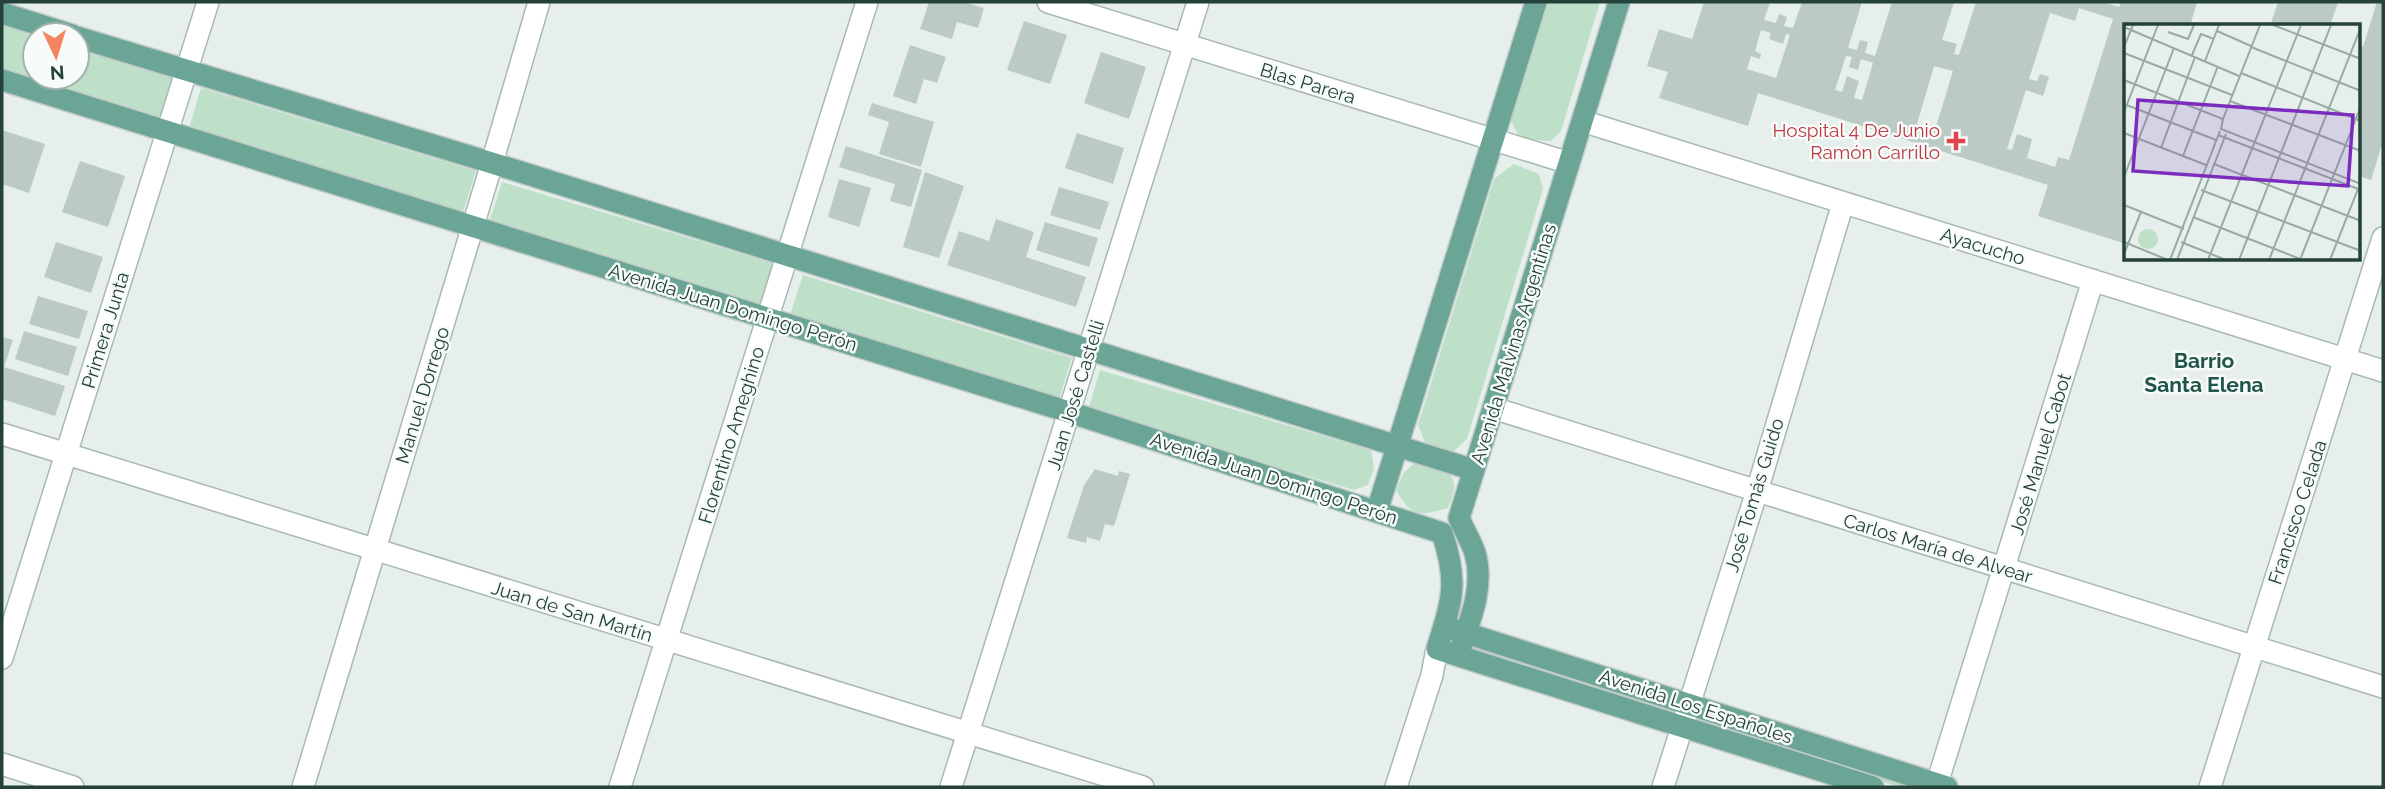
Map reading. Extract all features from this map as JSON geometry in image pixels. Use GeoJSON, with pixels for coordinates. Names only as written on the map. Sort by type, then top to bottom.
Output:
{"type":"FeatureCollection","features":[{"type":"Feature","properties":{"kind":"main road"},"geometry":{"type":"LineString","coordinates":[[1377,511],[1536,2]]}},
{"type":"Feature","properties":{"kind":"main road","name":"Avenida Malvinas Argentinas"},"geometry":{"type":"LineString","coordinates":[[1459,518],[1619,2]]}},
{"type":"Feature","properties":{"kind":"main road"},"geometry":{"type":"LineString","coordinates":[[2,13],[27,21]]}},
{"type":"Feature","properties":{"kind":"main road"},"geometry":{"type":"LineString","coordinates":[[91,41],[492,163],[1474,470]]}},
{"type":"Feature","properties":{"kind":"main road","name":"Avenida Juan Domingo Perón"},"geometry":{"type":"LineString","coordinates":[[2,80],[1069,412],[1441,533]]}},
{"type":"Feature","properties":{"kind":"main road"},"geometry":{"type":"LineString","coordinates":[[1458,655],[1476,600],[1479,576],[1475,553],[1459,518]]}},
{"type":"Feature","properties":{"kind":"main road"},"geometry":{"type":"LineString","coordinates":[[1437,649],[1452,598],[1453,577],[1450,555],[1441,533]]}},
{"type":"Feature","properties":{"kind":"main road","name":"Avenida Los Españoles"},"geometry":{"type":"LineString","coordinates":[[1443,626],[1940,786]]}},
{"type":"Feature","properties":{"kind":"main road","name":"Avenida Los Españoles"},"geometry":{"type":"LineString","coordinates":[[1437,649],[1873,787]]}},
{"type":"Feature","properties":{"kind":"street","name":"Primera Junta"},"geometry":{"type":"LineString","coordinates":[[2,659],[208,2]]}},
{"type":"Feature","properties":{"kind":"street","name":"Manuel Dorrego"},"geometry":{"type":"LineString","coordinates":[[303,787],[539,2]]}},
{"type":"Feature","properties":{"kind":"street","name":"Florentino Ameghino"},"geometry":{"type":"LineString","coordinates":[[620,787],[867,2]]}},
{"type":"Feature","properties":{"kind":"street","name":"Blas Parera"},"geometry":{"type":"LineString","coordinates":[[1048,2],[1569,163]]}},
{"type":"Feature","properties":{"kind":"street","name":"Juan José Castelli"},"geometry":{"type":"LineString","coordinates":[[951,787],[1198,2]]}},
{"type":"Feature","properties":{"kind":"street","name":"Ayacucho"},"geometry":{"type":"LineString","coordinates":[[1582,121],[2383,371]]}},
{"type":"Feature","properties":{"kind":"street","name":"José Tomás Guido"},"geometry":{"type":"LineString","coordinates":[[1662,787],[1757,491],[1843,203]]}},
{"type":"Feature","properties":{"kind":"street","name":"Francisco Celada"},"geometry":{"type":"LineString","coordinates":[[2210,787],[2383,238]]}},
{"type":"Feature","properties":{"kind":"street","name":"José Manuel Cabot"},"geometry":{"type":"LineString","coordinates":[[1940,786],[2093,281]]}},
{"type":"Feature","properties":{"kind":"street","name":"Carlos María de Alvear"},"geometry":{"type":"LineString","coordinates":[[1493,408],[2383,687]]}},
{"type":"Feature","properties":{"kind":"street","name":"Juan de San Martín"},"geometry":{"type":"LineString","coordinates":[[2,434],[1143,787]]}},
{"type":"Feature","properties":{"kind":"street"},"geometry":{"type":"LineString","coordinates":[[1441,533],[1459,518]]}},
{"type":"Feature","properties":{"kind":"street"},"geometry":{"type":"LineString","coordinates":[[1396,787],[1433,675],[1437,649]]}},
{"type":"Feature","properties":{"kind":"street"},"geometry":{"type":"LineString","coordinates":[[1433,675],[1458,655]]}},
{"type":"Feature","properties":{"kind":"street"},"geometry":{"type":"LineString","coordinates":[[2,764],[73,787]]}},
{"type":"Feature","properties":{"kind":"green space"},"geometry":{"type":"Polygon","coordinates":[[[1547,2],[1600,2],[1561,131],[1551,141],[1520,139],[1510,119],[1547,2]]]}},
{"type":"Feature","properties":{"kind":"green space"},"geometry":{"type":"Polygon","coordinates":[[[2,20],[21,26],[21,74],[2,68],[2,20]]]}},
{"type":"Feature","properties":{"kind":"green space"},"geometry":{"type":"Polygon","coordinates":[[[91,48],[180,77],[167,119],[76,91],[91,91],[91,48]]]}},
{"type":"Feature","properties":{"kind":"green space"},"geometry":{"type":"Polygon","coordinates":[[[201,88],[476,171],[463,212],[189,129],[201,88]]]}},
{"type":"Feature","properties":{"kind":"green space"},"geometry":{"type":"Polygon","coordinates":[[[1514,164],[1539,174],[1543,189],[1467,439],[1454,451],[1426,445],[1418,425],[1494,179],[1514,164]]]}},
{"type":"Feature","properties":{"kind":"green space"},"geometry":{"type":"Polygon","coordinates":[[[502,182],[776,264],[764,305],[489,223],[502,182]]]}},
{"type":"Feature","properties":{"kind":"green space"},"geometry":{"type":"Polygon","coordinates":[[[803,275],[1072,358],[1059,399],[790,315],[803,275]]]}},
{"type":"Feature","properties":{"kind":"green space"},"geometry":{"type":"Polygon","coordinates":[[[1100,370],[1371,450],[1374,468],[1368,485],[1354,490],[1088,410],[1100,370]]]}},
{"type":"Feature","properties":{"kind":"green space"},"geometry":{"type":"Polygon","coordinates":[[[1416,462],[1450,474],[1454,487],[1448,508],[1417,512],[1402,499],[1396,490],[1404,472],[1416,462]]]}},
{"type":"Feature","properties":{"kind":"green space"},"geometry":{"type":"Polygon","coordinates":[[[1488,648],[1671,707],[1670,713],[1486,656],[1488,648]]]}},
{"type":"Feature","properties":{"kind":"green space"},"geometry":{"type":"Polygon","coordinates":[[[1697,718],[1921,787],[1899,787],[1695,724],[1697,718]]]}},
{"type":"Feature","properties":{"kind":"building"},"geometry":{"type":"Polygon","coordinates":[[[929,2],[963,2],[984,8],[978,28],[957,22],[952,39],[920,29],[929,2]]]}},
{"type":"Feature","properties":{"kind":"building"},"geometry":{"type":"Polygon","coordinates":[[[1704,2],[1770,2],[1764,20],[1776,23],[1779,14],[1787,17],[1784,26],[1793,28],[1802,2],[1862,2],[1848,48],[1857,50],[1860,40],[1868,42],[1865,53],[1875,56],[1892,2],[1954,2],[1942,40],[1957,44],[1954,54],[1959,55],[1976,2],[2103,2],[2119,7],[2121,2],[2197,2],[2191,24],[2124,24],[2124,243],[2038,216],[2048,185],[1758,93],[1748,126],[1659,98],[1668,72],[1647,66],[1659,29],[1692,39],[1704,2]],[[2079,8],[2075,21],[2050,13],[2029,79],[2037,81],[2040,74],[2049,77],[2043,96],[2026,90],[2007,149],[2012,150],[2017,134],[2032,139],[2027,158],[2055,167],[2058,157],[2069,160],[2113,19],[2079,8]],[[1761,30],[1755,51],[1761,54],[1760,59],[1751,56],[1747,69],[1776,78],[1790,35],[1786,34],[1783,44],[1769,39],[1771,33],[1761,30]],[[1846,56],[1835,90],[1842,92],[1847,76],[1859,81],[1854,98],[1862,100],[1873,63],[1861,59],[1858,70],[1849,67],[1852,57],[1846,56]],[[1934,66],[1917,124],[1935,130],[1953,71],[1934,66]]]}},
{"type":"Feature","properties":{"kind":"building"},"geometry":{"type":"Polygon","coordinates":[[[2278,2],[2338,2],[2331,24],[2271,24],[2278,2]]]}},
{"type":"Feature","properties":{"kind":"building"},"geometry":{"type":"Polygon","coordinates":[[[2377,2],[2383,2],[2383,141],[2371,180],[2360,176],[2360,46],[2363,47],[2377,2]]]}},
{"type":"Feature","properties":{"kind":"building"},"geometry":{"type":"Polygon","coordinates":[[[1024,21],[1067,35],[1050,84],[1007,70],[1024,21]]]}},
{"type":"Feature","properties":{"kind":"building"},"geometry":{"type":"Polygon","coordinates":[[[910,45],[946,57],[937,83],[924,79],[916,104],[893,96],[910,45]]]}},
{"type":"Feature","properties":{"kind":"building"},"geometry":{"type":"Polygon","coordinates":[[[1101,52],[1146,67],[1129,119],[1084,103],[1101,52]]]}},
{"type":"Feature","properties":{"kind":"building"},"geometry":{"type":"Polygon","coordinates":[[[872,103],[934,122],[921,167],[879,154],[889,122],[868,115],[872,103]]]}},
{"type":"Feature","properties":{"kind":"building"},"geometry":{"type":"Polygon","coordinates":[[[2,130],[45,144],[29,193],[2,184],[2,130]]]}},
{"type":"Feature","properties":{"kind":"building"},"geometry":{"type":"Polygon","coordinates":[[[1077,133],[1124,148],[1113,184],[1065,168],[1077,133]]]}},
{"type":"Feature","properties":{"kind":"building"},"geometry":{"type":"Polygon","coordinates":[[[846,146],[922,170],[911,207],[890,201],[895,184],[839,167],[846,146]]]}},
{"type":"Feature","properties":{"kind":"building"},"geometry":{"type":"Polygon","coordinates":[[[80,161],[125,176],[108,227],[62,212],[80,161]]]}},
{"type":"Feature","properties":{"kind":"building"},"geometry":{"type":"Polygon","coordinates":[[[925,172],[964,186],[939,258],[903,247],[925,172]]]}},
{"type":"Feature","properties":{"kind":"building"},"geometry":{"type":"Polygon","coordinates":[[[839,179],[871,188],[859,227],[828,217],[839,179]]]}},
{"type":"Feature","properties":{"kind":"building"},"geometry":{"type":"Polygon","coordinates":[[[1059,187],[1109,202],[1100,230],[1050,215],[1059,187]]]}},
{"type":"Feature","properties":{"kind":"building"},"geometry":{"type":"Polygon","coordinates":[[[996,219],[1034,232],[1026,257],[1086,277],[1076,307],[947,265],[959,231],[989,241],[996,219]]]}},
{"type":"Feature","properties":{"kind":"building"},"geometry":{"type":"Polygon","coordinates":[[[1045,222],[1098,238],[1089,267],[1036,250],[1045,222]]]}},
{"type":"Feature","properties":{"kind":"building"},"geometry":{"type":"Polygon","coordinates":[[[56,242],[103,257],[91,293],[44,277],[56,242]]]}},
{"type":"Feature","properties":{"kind":"building"},"geometry":{"type":"Polygon","coordinates":[[[38,296],[88,311],[79,339],[29,324],[38,296]]]}},
{"type":"Feature","properties":{"kind":"building"},"geometry":{"type":"Polygon","coordinates":[[[24,331],[77,347],[68,376],[15,359],[24,331]]]}},
{"type":"Feature","properties":{"kind":"building"},"geometry":{"type":"Polygon","coordinates":[[[2,337],[13,340],[4,367],[65,386],[55,416],[2,399],[2,337]]]}},
{"type":"Feature","properties":{"kind":"building"},"geometry":{"type":"Polygon","coordinates":[[[1095,469],[1118,476],[1119,471],[1130,474],[1114,526],[1105,524],[1100,541],[1087,537],[1086,543],[1067,538],[1084,485],[1095,469]]]}},
{"type":"Feature","properties":{"kind":"place","name":"Hospital 4 De Junio Ramón Carrillo"},"geometry":{"type":"Point","coordinates":[1956,141]}},
{"type":"Feature","properties":{"kind":"district","name":"Barrio Santa Elena"},"geometry":{"type":"Point","coordinates":[2204,372]}}]}
